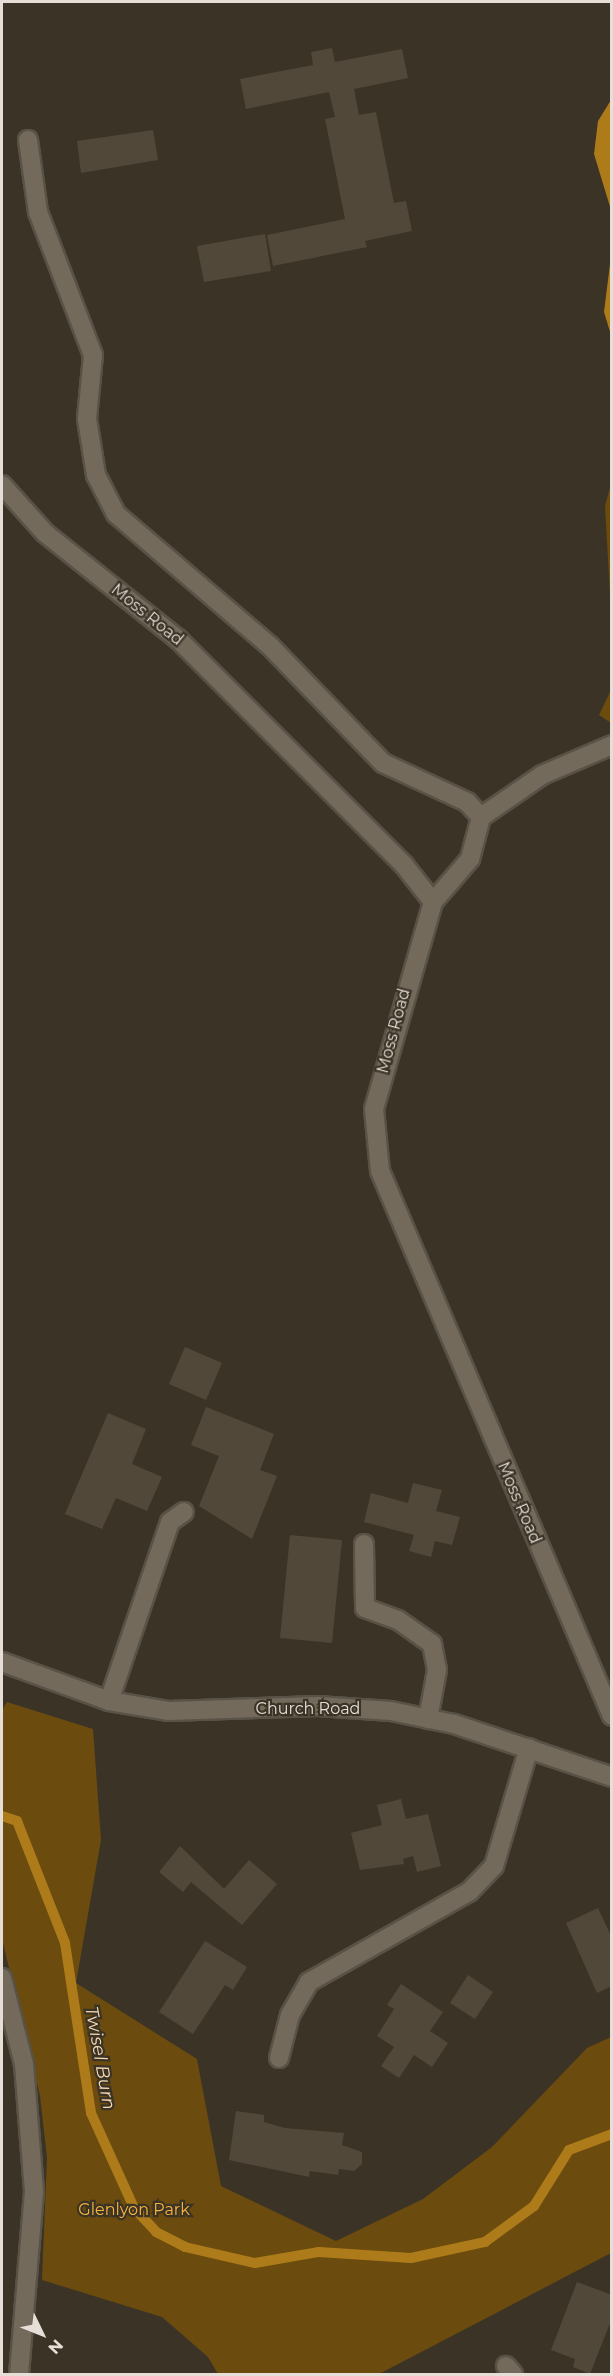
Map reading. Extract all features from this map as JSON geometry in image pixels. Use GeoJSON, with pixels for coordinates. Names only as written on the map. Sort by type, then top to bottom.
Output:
{"type":"FeatureCollection","features":[{"type":"Feature","properties":{"kind":"street"},"geometry":{"type":"LineString","coordinates":[[28,140],[38,212],[93,355],[87,419],[96,475],[116,514],[270,646],[383,763],[467,801],[481,817]]}},
{"type":"Feature","properties":{"kind":"street","name":"Moss Road"},"geometry":{"type":"LineString","coordinates":[[2,485],[45,533],[178,639],[404,865],[433,902],[374,1109],[380,1171],[612,1716]]}},
{"type":"Feature","properties":{"kind":"street"},"geometry":{"type":"LineString","coordinates":[[433,902],[470,859],[481,817],[542,774],[612,745]]}},
{"type":"Feature","properties":{"kind":"street"},"geometry":{"type":"LineString","coordinates":[[109,1701],[170,1522],[184,1512]]}},
{"type":"Feature","properties":{"kind":"street"},"geometry":{"type":"LineString","coordinates":[[364,1544],[365,1608],[398,1620],[432,1644],[437,1670],[428,1719]]}},
{"type":"Feature","properties":{"kind":"street","name":"Church Road"},"geometry":{"type":"LineString","coordinates":[[2,1662],[109,1701],[169,1711],[318,1706],[428,1719],[529,1748],[612,1777]]}},
{"type":"Feature","properties":{"kind":"street"},"geometry":{"type":"LineString","coordinates":[[279,2058],[290,2015],[309,1982],[469,1892],[494,1866],[529,1748]]}},
{"type":"Feature","properties":{"kind":"street"},"geometry":{"type":"LineString","coordinates":[[2,1978],[24,2064],[34,2192],[19,2374]]}},
{"type":"Feature","properties":{"kind":"green space"},"geometry":{"type":"Polygon","coordinates":[[[611,484],[611,613],[605,506],[611,484]]]}},
{"type":"Feature","properties":{"kind":"green space"},"geometry":{"type":"Polygon","coordinates":[[[611,690],[612,723],[599,715],[611,690]]]}},
{"type":"Feature","properties":{"kind":"green space","name":"Glenlyon Park"},"geometry":{"type":"Polygon","coordinates":[[[7,1702],[93,1729],[101,1840],[76,1983],[197,2059],[221,2186],[336,2241],[423,2199],[492,2147],[587,2048],[611,2037],[611,2253],[379,2374],[218,2374],[208,2357],[162,2317],[42,2280],[47,2157],[40,2096],[2,1939],[2,1710],[7,1702]]]}},
{"type":"Feature","properties":{"kind":"shaded area"},"geometry":{"type":"Polygon","coordinates":[[[611,100],[611,210],[594,154],[598,121],[611,100]]]}},
{"type":"Feature","properties":{"kind":"shaded area"},"geometry":{"type":"Polygon","coordinates":[[[611,256],[612,335],[604,312],[611,256]]]}},
{"type":"Feature","properties":{"kind":"building"},"geometry":{"type":"Polygon","coordinates":[[[332,48],[335,62],[402,49],[408,78],[354,89],[359,115],[376,112],[394,203],[406,201],[412,231],[365,241],[367,247],[273,266],[267,235],[345,219],[325,119],[335,117],[329,92],[246,109],[240,79],[313,65],[311,52],[332,48]]]}},
{"type":"Feature","properties":{"kind":"building"},"geometry":{"type":"Polygon","coordinates":[[[153,130],[158,160],[81,173],[77,141],[153,130]]]}},
{"type":"Feature","properties":{"kind":"building"},"geometry":{"type":"Polygon","coordinates":[[[265,234],[271,271],[204,282],[197,246],[265,234]]]}},
{"type":"Feature","properties":{"kind":"building"},"geometry":{"type":"Polygon","coordinates":[[[185,1347],[222,1363],[206,1400],[169,1384],[185,1347]]]}},
{"type":"Feature","properties":{"kind":"building"},"geometry":{"type":"Polygon","coordinates":[[[206,1407],[274,1434],[260,1470],[277,1476],[252,1539],[199,1506],[219,1456],[191,1445],[206,1407]]]}},
{"type":"Feature","properties":{"kind":"building"},"geometry":{"type":"Polygon","coordinates":[[[108,1413],[146,1429],[132,1464],[162,1477],[147,1511],[116,1498],[102,1529],[65,1514],[108,1413]]]}},
{"type":"Feature","properties":{"kind":"building"},"geometry":{"type":"Polygon","coordinates":[[[413,1483],[442,1490],[436,1511],[460,1517],[452,1545],[435,1541],[431,1557],[409,1551],[414,1535],[364,1522],[371,1493],[408,1503],[413,1483]]]}},
{"type":"Feature","properties":{"kind":"building"},"geometry":{"type":"Polygon","coordinates":[[[290,1535],[342,1540],[332,1643],[280,1638],[290,1535]]]}},
{"type":"Feature","properties":{"kind":"building"},"geometry":{"type":"Polygon","coordinates":[[[401,1799],[406,1819],[428,1814],[441,1866],[417,1872],[413,1856],[403,1859],[404,1864],[360,1870],[351,1833],[382,1825],[377,1805],[401,1799]]]}},
{"type":"Feature","properties":{"kind":"building"},"geometry":{"type":"Polygon","coordinates":[[[180,1846],[224,1889],[249,1860],[277,1884],[242,1925],[191,1882],[183,1892],[159,1872],[180,1846]]]}},
{"type":"Feature","properties":{"kind":"building"},"geometry":{"type":"Polygon","coordinates":[[[598,1908],[612,1938],[612,1986],[597,1993],[566,1923],[598,1908]]]}},
{"type":"Feature","properties":{"kind":"building"},"geometry":{"type":"Polygon","coordinates":[[[205,1941],[247,1967],[233,1990],[225,1985],[193,2034],[159,2012],[205,1941]]]}},
{"type":"Feature","properties":{"kind":"building"},"geometry":{"type":"Polygon","coordinates":[[[468,1975],[493,1992],[475,2019],[450,2003],[468,1975]]]}},
{"type":"Feature","properties":{"kind":"building"},"geometry":{"type":"Polygon","coordinates":[[[401,1984],[443,2012],[430,2031],[448,2043],[432,2067],[414,2055],[399,2078],[381,2066],[394,2047],[377,2036],[394,2009],[387,2005],[401,1984]]]}},
{"type":"Feature","properties":{"kind":"building"},"geometry":{"type":"Polygon","coordinates":[[[236,2111],[264,2115],[264,2122],[285,2128],[344,2133],[342,2145],[362,2152],[362,2164],[354,2171],[339,2169],[338,2175],[310,2171],[309,2177],[229,2160],[236,2111]]]}},
{"type":"Feature","properties":{"kind":"building"},"geometry":{"type":"Polygon","coordinates":[[[577,2282],[612,2295],[612,2318],[590,2374],[573,2367],[575,2359],[551,2350],[577,2282]]]}},
{"type":"Feature","properties":{"kind":"waterway","name":"Twisel Burn"},"geometry":{"type":"LineString","coordinates":[[2,1816],[17,1821],[65,1943],[91,2113],[134,2208],[156,2232],[185,2247],[255,2263],[319,2252],[411,2258],[485,2242],[534,2206],[569,2150],[612,2134]]}}]}
